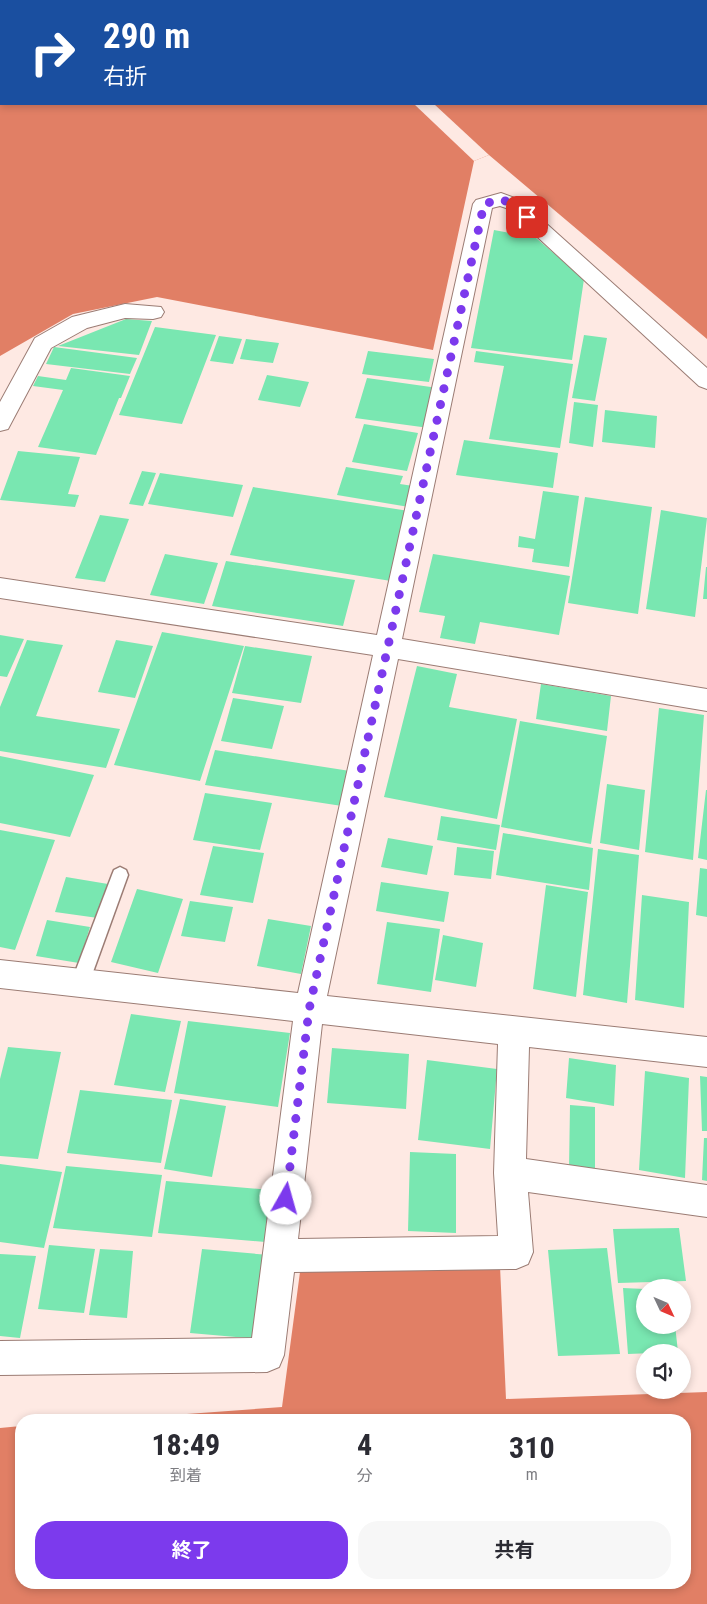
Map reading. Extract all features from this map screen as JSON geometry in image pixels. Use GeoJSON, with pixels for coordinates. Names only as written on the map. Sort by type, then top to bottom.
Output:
{"type":"FeatureCollection","features":[{"type":"Feature","properties":{"kind":"street"},"geometry":{"type":"LineString","coordinates":[[0,1358],[267,1355],[309,1010],[484,204],[501,199],[513,204],[707,381]]}},
{"type":"Feature","properties":{"kind":"street"},"geometry":{"type":"LineString","coordinates":[[0,423],[43,343],[80,322],[125,311],[153,312]]}},
{"type":"Feature","properties":{"kind":"street"},"geometry":{"type":"LineString","coordinates":[[0,588],[707,700]]}},
{"type":"Feature","properties":{"kind":"street"},"geometry":{"type":"LineString","coordinates":[[0,974],[309,1010],[707,1052]]}},
{"type":"Feature","properties":{"kind":"street"},"geometry":{"type":"LineString","coordinates":[[279,1256],[516,1252],[510,1173],[514,1032]]}},
{"type":"Feature","properties":{"kind":"street"},"geometry":{"type":"LineString","coordinates":[[510,1173],[707,1201]]}},
{"type":"Feature","properties":{"kind":"lane"},"geometry":{"type":"LineString","coordinates":[[80,983],[120,875]]}},
{"type":"Feature","properties":{"kind":"shaded area"},"geometry":{"type":"Polygon","coordinates":[[[0,105],[707,105],[707,339],[489,155],[474,161],[433,350],[157,297],[73,314],[0,356],[0,105]]]}},
{"type":"Feature","properties":{"kind":"shaded area"},"geometry":{"type":"Polygon","coordinates":[[[500,1266],[506,1399],[636,1394],[636,1399],[691,1399],[691,1393],[707,1392],[707,1604],[0,1604],[0,1428],[15,1427],[15,1589],[691,1589],[691,1414],[186,1414],[282,1407],[300,1272],[500,1266]]]}},
{"type":"Feature","properties":{"kind":"pier"},"geometry":{"type":"Polygon","coordinates":[[[415,105],[435,105],[489,155],[474,161],[415,105]]]}},
{"type":"Feature","properties":{"kind":"building"},"geometry":{"type":"Polygon","coordinates":[[[494,230],[536,238],[584,279],[572,360],[471,348],[494,230]]]}},
{"type":"Feature","properties":{"kind":"building"},"geometry":{"type":"Polygon","coordinates":[[[126,319],[152,321],[139,355],[58,346],[126,319]]]}},
{"type":"Feature","properties":{"kind":"building"},"geometry":{"type":"Polygon","coordinates":[[[155,327],[216,335],[182,424],[119,415],[155,327]]]}},
{"type":"Feature","properties":{"kind":"building"},"geometry":{"type":"Polygon","coordinates":[[[584,335],[607,338],[595,401],[572,398],[584,335]]]}},
{"type":"Feature","properties":{"kind":"building"},"geometry":{"type":"Polygon","coordinates":[[[219,336],[242,339],[233,364],[210,361],[219,336]]]}},
{"type":"Feature","properties":{"kind":"building"},"geometry":{"type":"Polygon","coordinates":[[[246,339],[279,343],[273,363],[240,359],[246,339]]]}},
{"type":"Feature","properties":{"kind":"building"},"geometry":{"type":"Polygon","coordinates":[[[54,347],[137,358],[130,374],[46,364],[54,347]]]}},
{"type":"Feature","properties":{"kind":"building"},"geometry":{"type":"Polygon","coordinates":[[[368,351],[434,359],[429,382],[362,374],[368,351]]]}},
{"type":"Feature","properties":{"kind":"building"},"geometry":{"type":"Polygon","coordinates":[[[476,351],[573,364],[560,448],[489,439],[504,366],[474,362],[476,351]]]}},
{"type":"Feature","properties":{"kind":"building"},"geometry":{"type":"Polygon","coordinates":[[[71,368],[130,376],[96,455],[38,447],[63,390],[33,386],[38,376],[66,380],[71,368]]]}},
{"type":"Feature","properties":{"kind":"building"},"geometry":{"type":"Polygon","coordinates":[[[267,375],[309,382],[300,407],[258,400],[267,375]]]}},
{"type":"Feature","properties":{"kind":"building"},"geometry":{"type":"Polygon","coordinates":[[[367,378],[438,388],[429,428],[355,418],[367,378]]]}},
{"type":"Feature","properties":{"kind":"building"},"geometry":{"type":"Polygon","coordinates":[[[574,402],[598,405],[593,447],[569,443],[574,402]]]}},
{"type":"Feature","properties":{"kind":"building"},"geometry":{"type":"Polygon","coordinates":[[[605,410],[657,416],[655,448],[602,442],[605,410]]]}},
{"type":"Feature","properties":{"kind":"building"},"geometry":{"type":"Polygon","coordinates":[[[364,424],[418,433],[407,471],[352,462],[364,424]]]}},
{"type":"Feature","properties":{"kind":"building"},"geometry":{"type":"Polygon","coordinates":[[[464,440],[558,453],[553,488],[456,475],[464,440]]]}},
{"type":"Feature","properties":{"kind":"building"},"geometry":{"type":"Polygon","coordinates":[[[18,451],[80,457],[68,494],[79,495],[75,507],[0,500],[18,451]]]}},
{"type":"Feature","properties":{"kind":"building"},"geometry":{"type":"Polygon","coordinates":[[[346,467],[403,476],[400,484],[420,487],[415,508],[337,495],[346,467]]]}},
{"type":"Feature","properties":{"kind":"building"},"geometry":{"type":"Polygon","coordinates":[[[142,471],[156,473],[143,506],[129,504],[142,471]]]}},
{"type":"Feature","properties":{"kind":"building"},"geometry":{"type":"Polygon","coordinates":[[[160,473],[243,485],[233,517],[148,504],[160,473]]]}},
{"type":"Feature","properties":{"kind":"building"},"geometry":{"type":"Polygon","coordinates":[[[253,487],[409,511],[391,581],[230,555],[253,487]]]}},
{"type":"Feature","properties":{"kind":"building"},"geometry":{"type":"Polygon","coordinates":[[[543,491],[579,496],[569,567],[532,562],[534,549],[518,547],[519,536],[535,539],[543,491]]]}},
{"type":"Feature","properties":{"kind":"building"},"geometry":{"type":"Polygon","coordinates":[[[585,497],[652,507],[638,614],[568,603],[585,497]]]}},
{"type":"Feature","properties":{"kind":"building"},"geometry":{"type":"Polygon","coordinates":[[[661,510],[707,518],[695,617],[646,609],[661,510]]]}},
{"type":"Feature","properties":{"kind":"building"},"geometry":{"type":"Polygon","coordinates":[[[100,515],[129,519],[105,582],[75,578],[100,515]]]}},
{"type":"Feature","properties":{"kind":"building"},"geometry":{"type":"Polygon","coordinates":[[[165,554],[218,563],[204,604],[150,595],[165,554]]]}},
{"type":"Feature","properties":{"kind":"building"},"geometry":{"type":"Polygon","coordinates":[[[433,554],[570,576],[559,635],[480,622],[475,644],[440,638],[445,616],[419,612],[433,554]]]}},
{"type":"Feature","properties":{"kind":"building"},"geometry":{"type":"Polygon","coordinates":[[[226,561],[355,580],[343,626],[212,606],[226,561]]]}},
{"type":"Feature","properties":{"kind":"building"},"geometry":{"type":"Polygon","coordinates":[[[706,567],[707,599],[703,599],[706,567]]]}},
{"type":"Feature","properties":{"kind":"building"},"geometry":{"type":"Polygon","coordinates":[[[162,632],[244,646],[200,781],[114,765],[162,632]]]}},
{"type":"Feature","properties":{"kind":"building"},"geometry":{"type":"Polygon","coordinates":[[[0,635],[24,639],[7,677],[0,676],[0,635]]]}},
{"type":"Feature","properties":{"kind":"building"},"geometry":{"type":"Polygon","coordinates":[[[27,640],[63,645],[36,716],[120,729],[106,768],[0,751],[0,707],[27,640]]]}},
{"type":"Feature","properties":{"kind":"building"},"geometry":{"type":"Polygon","coordinates":[[[116,640],[153,646],[135,698],[98,692],[116,640]]]}},
{"type":"Feature","properties":{"kind":"building"},"geometry":{"type":"Polygon","coordinates":[[[245,646],[312,656],[301,703],[232,693],[245,646]]]}},
{"type":"Feature","properties":{"kind":"building"},"geometry":{"type":"Polygon","coordinates":[[[417,666],[457,674],[449,707],[517,719],[497,819],[384,797],[417,666]]]}},
{"type":"Feature","properties":{"kind":"building"},"geometry":{"type":"Polygon","coordinates":[[[541,684],[611,696],[607,731],[536,719],[541,684]]]}},
{"type":"Feature","properties":{"kind":"building"},"geometry":{"type":"Polygon","coordinates":[[[233,698],[284,706],[272,749],[221,741],[233,698]]]}},
{"type":"Feature","properties":{"kind":"building"},"geometry":{"type":"Polygon","coordinates":[[[659,708],[704,715],[693,860],[645,852],[659,708]]]}},
{"type":"Feature","properties":{"kind":"building"},"geometry":{"type":"Polygon","coordinates":[[[520,721],[607,736],[591,844],[501,827],[520,721]]]}},
{"type":"Feature","properties":{"kind":"building"},"geometry":{"type":"Polygon","coordinates":[[[215,750],[350,771],[342,806],[205,785],[215,750]]]}},
{"type":"Feature","properties":{"kind":"building"},"geometry":{"type":"Polygon","coordinates":[[[0,756],[94,775],[70,837],[0,823],[0,756]]]}},
{"type":"Feature","properties":{"kind":"building"},"geometry":{"type":"Polygon","coordinates":[[[607,784],[645,790],[639,850],[600,843],[607,784]]]}},
{"type":"Feature","properties":{"kind":"building"},"geometry":{"type":"Polygon","coordinates":[[[707,790],[707,860],[698,858],[707,790]]]}},
{"type":"Feature","properties":{"kind":"building"},"geometry":{"type":"Polygon","coordinates":[[[205,793],[272,803],[260,850],[193,840],[205,793]]]}},
{"type":"Feature","properties":{"kind":"building"},"geometry":{"type":"Polygon","coordinates":[[[441,816],[500,825],[496,850],[437,840],[441,816]]]}},
{"type":"Feature","properties":{"kind":"building"},"geometry":{"type":"Polygon","coordinates":[[[0,830],[55,840],[15,950],[0,947],[0,830]]]}},
{"type":"Feature","properties":{"kind":"building"},"geometry":{"type":"Polygon","coordinates":[[[503,833],[593,848],[589,890],[496,875],[503,833]]]}},
{"type":"Feature","properties":{"kind":"building"},"geometry":{"type":"Polygon","coordinates":[[[388,838],[433,846],[427,875],[381,867],[388,838]]]}},
{"type":"Feature","properties":{"kind":"building"},"geometry":{"type":"Polygon","coordinates":[[[213,846],[264,853],[253,903],[200,895],[213,846]]]}},
{"type":"Feature","properties":{"kind":"building"},"geometry":{"type":"Polygon","coordinates":[[[457,847],[494,851],[491,879],[454,875],[457,847]]]}},
{"type":"Feature","properties":{"kind":"building"},"geometry":{"type":"Polygon","coordinates":[[[598,849],[639,855],[627,1003],[583,995],[598,849]]]}},
{"type":"Feature","properties":{"kind":"building"},"geometry":{"type":"Polygon","coordinates":[[[700,868],[707,869],[707,917],[696,915],[700,868]]]}},
{"type":"Feature","properties":{"kind":"building"},"geometry":{"type":"Polygon","coordinates":[[[66,877],[108,884],[98,918],[55,912],[66,877]]]}},
{"type":"Feature","properties":{"kind":"building"},"geometry":{"type":"Polygon","coordinates":[[[381,882],[449,892],[444,922],[376,911],[381,882]]]}},
{"type":"Feature","properties":{"kind":"building"},"geometry":{"type":"Polygon","coordinates":[[[546,885],[588,892],[576,997],[533,989],[546,885]]]}},
{"type":"Feature","properties":{"kind":"building"},"geometry":{"type":"Polygon","coordinates":[[[137,889],[183,899],[158,973],[111,962],[137,889]]]}},
{"type":"Feature","properties":{"kind":"building"},"geometry":{"type":"Polygon","coordinates":[[[642,895],[689,902],[684,1008],[635,1000],[642,895]]]}},
{"type":"Feature","properties":{"kind":"building"},"geometry":{"type":"Polygon","coordinates":[[[190,901],[233,907],[225,942],[181,936],[190,901]]]}},
{"type":"Feature","properties":{"kind":"building"},"geometry":{"type":"Polygon","coordinates":[[[268,919],[311,926],[301,974],[257,966],[268,919]]]}},
{"type":"Feature","properties":{"kind":"building"},"geometry":{"type":"Polygon","coordinates":[[[47,920],[90,927],[79,963],[36,956],[47,920]]]}},
{"type":"Feature","properties":{"kind":"building"},"geometry":{"type":"Polygon","coordinates":[[[387,922],[440,929],[431,992],[377,984],[387,922]]]}},
{"type":"Feature","properties":{"kind":"building"},"geometry":{"type":"Polygon","coordinates":[[[443,935],[483,943],[476,987],[435,980],[443,935]]]}},
{"type":"Feature","properties":{"kind":"building"},"geometry":{"type":"Polygon","coordinates":[[[131,1014],[181,1021],[165,1092],[114,1085],[131,1014]]]}},
{"type":"Feature","properties":{"kind":"building"},"geometry":{"type":"Polygon","coordinates":[[[188,1021],[290,1033],[278,1107],[174,1093],[188,1021]]]}},
{"type":"Feature","properties":{"kind":"building"},"geometry":{"type":"Polygon","coordinates":[[[8,1047],[61,1052],[38,1159],[0,1156],[0,1079],[8,1047]]]}},
{"type":"Feature","properties":{"kind":"building"},"geometry":{"type":"Polygon","coordinates":[[[332,1048],[409,1054],[406,1109],[327,1103],[332,1048]]]}},
{"type":"Feature","properties":{"kind":"building"},"geometry":{"type":"Polygon","coordinates":[[[569,1058],[616,1065],[614,1106],[566,1098],[569,1058]]]}},
{"type":"Feature","properties":{"kind":"building"},"geometry":{"type":"Polygon","coordinates":[[[427,1060],[497,1069],[490,1149],[418,1140],[427,1060]]]}},
{"type":"Feature","properties":{"kind":"building"},"geometry":{"type":"Polygon","coordinates":[[[645,1071],[689,1078],[685,1178],[639,1170],[645,1071]]]}},
{"type":"Feature","properties":{"kind":"building"},"geometry":{"type":"Polygon","coordinates":[[[700,1076],[707,1077],[707,1131],[702,1131],[700,1076]]]}},
{"type":"Feature","properties":{"kind":"building"},"geometry":{"type":"Polygon","coordinates":[[[80,1090],[172,1100],[161,1163],[67,1153],[80,1090]]]}},
{"type":"Feature","properties":{"kind":"building"},"geometry":{"type":"Polygon","coordinates":[[[180,1099],[226,1106],[212,1177],[164,1169],[180,1099]]]}},
{"type":"Feature","properties":{"kind":"building"},"geometry":{"type":"Polygon","coordinates":[[[570,1105],[595,1107],[595,1172],[569,1169],[570,1105]]]}},
{"type":"Feature","properties":{"kind":"building"},"geometry":{"type":"Polygon","coordinates":[[[704,1138],[707,1138],[707,1181],[702,1180],[704,1138]]]}},
{"type":"Feature","properties":{"kind":"building"},"geometry":{"type":"Polygon","coordinates":[[[410,1152],[456,1154],[456,1233],[408,1231],[410,1152]]]}},
{"type":"Feature","properties":{"kind":"building"},"geometry":{"type":"Polygon","coordinates":[[[0,1164],[62,1172],[44,1248],[0,1242],[0,1164]]]}},
{"type":"Feature","properties":{"kind":"building"},"geometry":{"type":"Polygon","coordinates":[[[66,1166],[162,1175],[152,1237],[53,1228],[66,1166]]]}},
{"type":"Feature","properties":{"kind":"building"},"geometry":{"type":"Polygon","coordinates":[[[166,1181],[283,1191],[277,1243],[158,1233],[166,1181]]]}},
{"type":"Feature","properties":{"kind":"building"},"geometry":{"type":"Polygon","coordinates":[[[679,1228],[686,1279],[636,1279],[636,1282],[618,1283],[613,1229],[679,1228]]]}},
{"type":"Feature","properties":{"kind":"building"},"geometry":{"type":"Polygon","coordinates":[[[49,1245],[95,1249],[84,1313],[38,1309],[49,1245]]]}},
{"type":"Feature","properties":{"kind":"building"},"geometry":{"type":"Polygon","coordinates":[[[607,1248],[620,1354],[558,1356],[548,1250],[607,1248]]]}},
{"type":"Feature","properties":{"kind":"building"},"geometry":{"type":"Polygon","coordinates":[[[100,1249],[133,1251],[127,1318],[89,1315],[100,1249]]]}},
{"type":"Feature","properties":{"kind":"building"},"geometry":{"type":"Polygon","coordinates":[[[202,1249],[269,1255],[258,1339],[190,1333],[202,1249]]]}},
{"type":"Feature","properties":{"kind":"building"},"geometry":{"type":"Polygon","coordinates":[[[0,1254],[36,1256],[20,1338],[0,1336],[0,1254]]]}},
{"type":"Feature","properties":{"kind":"building"},"geometry":{"type":"Polygon","coordinates":[[[623,1288],[636,1289],[636,1334],[676,1334],[677,1344],[636,1344],[636,1354],[628,1354],[623,1288]]]}},
{"type":"Feature","properties":{"kind":"route"},"geometry":{"type":"LineString","coordinates":[[286,1199],[309,1010],[484,204],[501,199],[513,204],[527,217]]}}]}
